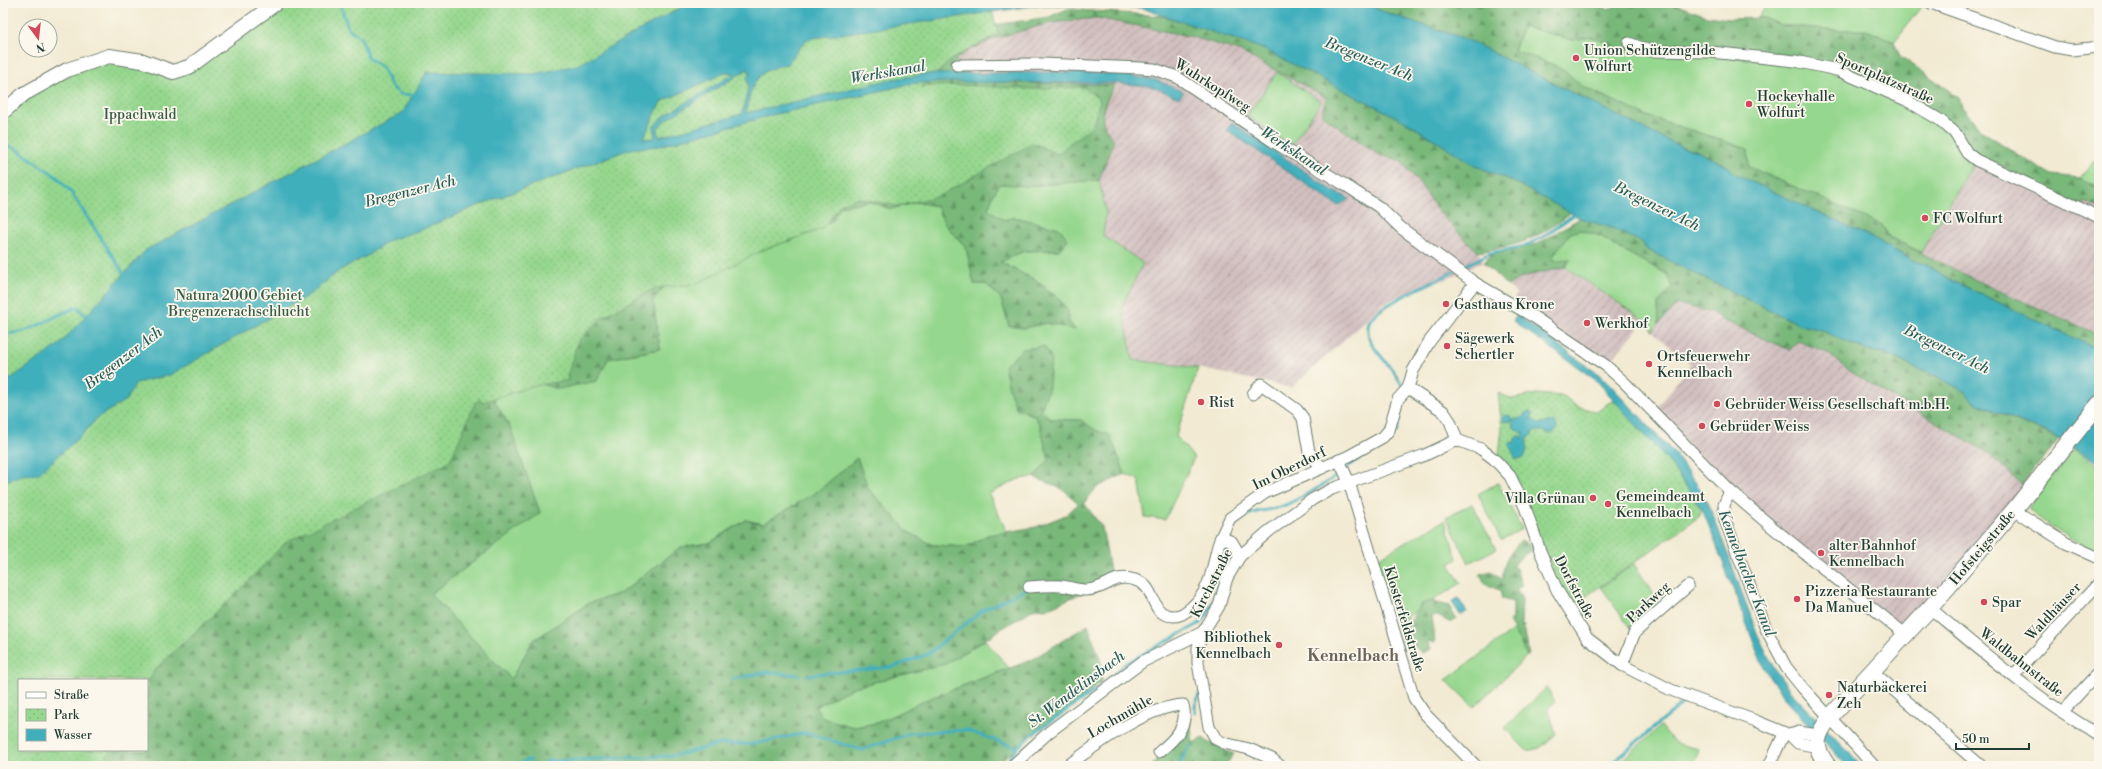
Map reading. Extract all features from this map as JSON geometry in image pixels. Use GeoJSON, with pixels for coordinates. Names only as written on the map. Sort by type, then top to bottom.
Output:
{"type":"FeatureCollection","features":[{"type":"Feature","properties":{"kind":"main road","name":"Hofsteigstraße"},"geometry":{"type":"LineString","coordinates":[[1818,742],[1830,717],[1930,608],[2014,510],[2099,404]]}},
{"type":"Feature","properties":{"kind":"main road"},"geometry":{"type":"LineString","coordinates":[[1818,742],[1821,758],[1828,766]]}},
{"type":"Feature","properties":{"kind":"street"},"geometry":{"type":"LineString","coordinates":[[3,112],[24,94],[67,70],[109,56],[143,60],[173,72],[189,67],[276,3]]}},
{"type":"Feature","properties":{"kind":"street"},"geometry":{"type":"LineString","coordinates":[[1931,3],[2055,47],[2072,50],[2099,48]]}},
{"type":"Feature","properties":{"kind":"street","name":"Sportplatzstraße"},"geometry":{"type":"LineString","coordinates":[[1629,43],[1650,51],[1711,52],[1794,61],[1837,70],[1906,100],[1940,120],[1956,134],[1967,153],[1976,160],[2099,217]]}},
{"type":"Feature","properties":{"kind":"street","name":"Wuhrkopfweg"},"geometry":{"type":"LineString","coordinates":[[957,65],[1042,64],[1141,68],[1166,72],[1195,88],[1274,142],[1379,207],[1401,228],[1475,283],[1534,317],[1605,366],[1625,383],[1730,491],[1772,527],[1906,635]]}},
{"type":"Feature","properties":{"kind":"street","name":"Im Oberdorf"},"geometry":{"type":"LineString","coordinates":[[1029,587],[1048,585],[1086,590],[1105,586],[1117,578],[1137,580],[1146,586],[1152,594],[1158,609],[1168,616],[1179,616],[1189,610],[1206,589],[1226,539],[1230,518],[1276,488],[1322,468],[1340,462],[1383,437],[1389,430],[1413,371],[1429,342],[1475,283]]}},
{"type":"Feature","properties":{"kind":"street"},"geometry":{"type":"LineString","coordinates":[[1253,394],[1262,384],[1297,410],[1303,418],[1309,452],[1322,468]]}},
{"type":"Feature","properties":{"kind":"street"},"geometry":{"type":"LineString","coordinates":[[1404,391],[1443,410],[1450,421],[1457,440]]}},
{"type":"Feature","properties":{"kind":"street","name":"Kirchstraße"},"geometry":{"type":"LineString","coordinates":[[1280,766],[1272,759],[1249,749],[1224,743],[1216,739],[1210,732],[1198,663],[1198,647],[1203,632],[1219,606],[1227,578],[1240,556],[1250,545],[1313,499],[1348,480],[1382,472],[1425,456],[1457,440]]}},
{"type":"Feature","properties":{"kind":"street","name":"Dorfstraße"},"geometry":{"type":"LineString","coordinates":[[1457,440],[1481,449],[1494,459],[1510,476],[1525,507],[1540,551],[1565,605],[1587,638],[1622,664],[1670,690],[1756,721],[1787,735],[1799,732],[1818,742]]}},
{"type":"Feature","properties":{"kind":"street","name":"Klosterfeldstraße"},"geometry":{"type":"LineString","coordinates":[[1340,462],[1348,480],[1414,698],[1425,714],[1476,766]]}},
{"type":"Feature","properties":{"kind":"street"},"geometry":{"type":"LineString","coordinates":[[1730,491],[1724,505],[1725,520],[1766,629],[1786,668],[1874,766]]}},
{"type":"Feature","properties":{"kind":"street"},"geometry":{"type":"LineString","coordinates":[[2014,510],[2066,543],[2099,558]]}},
{"type":"Feature","properties":{"kind":"street"},"geometry":{"type":"LineString","coordinates":[[1226,539],[1240,556]]}},
{"type":"Feature","properties":{"kind":"street","name":"Waldhäuser"},"geometry":{"type":"LineString","coordinates":[[2013,676],[2099,583]]}},
{"type":"Feature","properties":{"kind":"street","name":"Parkweg"},"geometry":{"type":"LineString","coordinates":[[1622,664],[1635,632],[1688,586]]}},
{"type":"Feature","properties":{"kind":"street","name":"Waldbahnstraße"},"geometry":{"type":"LineString","coordinates":[[1930,608],[2013,676],[2062,712],[2099,736]]}},
{"type":"Feature","properties":{"kind":"street","name":"Lochmühle"},"geometry":{"type":"LineString","coordinates":[[1012,766],[1049,732],[1142,662],[1203,632]]}},
{"type":"Feature","properties":{"kind":"street"},"geometry":{"type":"LineString","coordinates":[[1872,671],[1981,766]]}},
{"type":"Feature","properties":{"kind":"street"},"geometry":{"type":"LineString","coordinates":[[2062,712],[2099,672]]}},
{"type":"Feature","properties":{"kind":"street","name":"Lochmühle"},"geometry":{"type":"LineString","coordinates":[[1067,766],[1154,710],[1183,705],[1185,711],[1184,723],[1175,739],[1159,752]]}},
{"type":"Feature","properties":{"kind":"street"},"geometry":{"type":"LineString","coordinates":[[1769,766],[1787,735]]}},
{"type":"Feature","properties":{"kind":"shaded area"},"geometry":{"type":"Polygon","coordinates":[[[1097,18],[1193,37],[1239,51],[1326,97],[1379,155],[1400,160],[1421,185],[1433,204],[1478,252],[1484,263],[1474,265],[1457,275],[1386,302],[1291,388],[1198,368],[1133,361],[1122,307],[1143,263],[1103,236],[1106,212],[1099,180],[1114,140],[1105,130],[1103,113],[1113,85],[978,82],[954,60],[969,50],[997,38],[1050,23],[1097,18]]]}},
{"type":"Feature","properties":{"kind":"shaded area"},"geometry":{"type":"Polygon","coordinates":[[[1976,160],[2082,208],[2084,202],[2099,208],[2099,335],[1984,284],[1921,252],[1976,160]]]}},
{"type":"Feature","properties":{"kind":"shaded area"},"geometry":{"type":"Polygon","coordinates":[[[1565,267],[1645,320],[1608,364],[1514,300],[1517,293],[1507,286],[1522,277],[1565,267]]]}},
{"type":"Feature","properties":{"kind":"shaded area"},"geometry":{"type":"Polygon","coordinates":[[[1678,304],[1711,312],[1728,322],[1798,341],[1826,352],[1855,375],[1987,452],[2022,485],[2013,502],[1905,631],[1749,504],[1655,411],[1691,364],[1652,331],[1678,304]]]}},
{"type":"Feature","properties":{"kind":"green space","name":"Natura 2000 Gebiet Bregenzerachschlucht"},"geometry":{"type":"Polygon","coordinates":[[[278,3],[990,3],[998,34],[952,59],[921,87],[957,85],[1031,89],[1083,87],[1100,100],[1093,125],[1057,154],[1033,143],[939,196],[898,206],[859,198],[842,203],[822,229],[763,250],[696,284],[655,288],[602,317],[578,341],[567,376],[568,380],[533,386],[483,402],[480,399],[475,403],[450,461],[286,542],[238,592],[155,669],[148,682],[148,679],[18,679],[18,751],[109,751],[101,766],[3,766],[3,118],[31,92],[111,58],[162,72],[242,38],[256,19],[278,3]]]}},
{"type":"Feature","properties":{"kind":"green space"},"geometry":{"type":"Polygon","coordinates":[[[1364,3],[1593,3],[1608,9],[1622,3],[1671,3],[1707,16],[1729,19],[1764,18],[1781,25],[1837,30],[1866,30],[1894,42],[1900,56],[1959,97],[1962,107],[1982,131],[2052,175],[2079,178],[2099,187],[2099,208],[2084,202],[2082,208],[1976,160],[1956,131],[1838,69],[1653,49],[1622,49],[1592,37],[1573,40],[1523,26],[1514,50],[1554,65],[1566,72],[1582,86],[1644,115],[1748,149],[1749,167],[1882,225],[1889,237],[1984,284],[2099,335],[2099,350],[1949,279],[1927,265],[1914,261],[1869,236],[1734,174],[1729,167],[1695,150],[1683,148],[1466,39],[1384,12],[1364,3]]]}},
{"type":"Feature","properties":{"kind":"green space"},"geometry":{"type":"Polygon","coordinates":[[[1768,3],[1924,3],[1894,42],[1866,30],[1837,30],[1781,25],[1764,18],[1758,18],[1768,3]]]}},
{"type":"Feature","properties":{"kind":"green space"},"geometry":{"type":"Polygon","coordinates":[[[1067,9],[1162,16],[1202,27],[1263,49],[1408,123],[1476,166],[1510,180],[1571,212],[1559,222],[1528,240],[1478,252],[1448,222],[1433,204],[1421,185],[1400,160],[1379,155],[1322,115],[1326,97],[1239,51],[1193,37],[1097,18],[1050,23],[997,38],[969,50],[955,60],[978,82],[1114,85],[1107,100],[1103,113],[1103,119],[1108,133],[1114,140],[1099,180],[1027,186],[1000,184],[993,195],[988,209],[1004,220],[1014,217],[1059,228],[1068,239],[1059,250],[1024,251],[1000,262],[1037,281],[1058,298],[1068,310],[1068,320],[1075,330],[1046,323],[1024,328],[1009,326],[1001,298],[986,284],[974,284],[966,247],[946,226],[936,206],[917,202],[891,209],[868,201],[840,206],[832,221],[805,231],[792,241],[764,243],[669,281],[653,300],[660,349],[608,359],[597,381],[558,389],[533,382],[504,386],[494,400],[510,427],[540,513],[430,594],[511,679],[533,641],[589,603],[621,593],[681,547],[709,543],[746,520],[763,524],[818,491],[857,458],[868,488],[908,532],[933,545],[966,547],[988,535],[1036,527],[1066,515],[1078,504],[1064,490],[1034,477],[1049,460],[1040,425],[1034,415],[1016,408],[1009,389],[1004,366],[1023,349],[1044,346],[1051,357],[1049,388],[1041,409],[1050,419],[1081,420],[1095,430],[1110,435],[1125,474],[1097,487],[1084,503],[1102,527],[1111,576],[1101,585],[1046,609],[1035,608],[945,664],[854,687],[815,707],[823,718],[853,727],[877,723],[928,699],[1031,660],[1088,625],[1101,662],[1102,681],[1003,759],[1001,766],[3,766],[3,490],[981,27],[1049,17],[1067,9]]]}},
{"type":"Feature","properties":{"kind":"green space"},"geometry":{"type":"Polygon","coordinates":[[[1523,26],[1573,40],[1592,37],[1622,49],[1653,49],[1796,60],[1912,100],[1976,160],[1921,252],[1889,237],[1882,225],[1749,167],[1713,137],[1644,115],[1582,86],[1566,72],[1554,65],[1514,51],[1523,26]]]}},
{"type":"Feature","properties":{"kind":"green space"},"geometry":{"type":"Polygon","coordinates":[[[1277,72],[1321,102],[1291,146],[1247,116],[1277,72]]]}},
{"type":"Feature","properties":{"kind":"green space"},"geometry":{"type":"Polygon","coordinates":[[[2099,156],[2099,187],[2079,178],[2099,156]]]}},
{"type":"Feature","properties":{"kind":"green space"},"geometry":{"type":"Polygon","coordinates":[[[1099,180],[1106,212],[1103,236],[1143,263],[1122,307],[1133,360],[1198,368],[1176,436],[1194,458],[1165,520],[1145,517],[1139,480],[1125,474],[1110,435],[1095,430],[1081,420],[1050,419],[1041,409],[1049,388],[1026,413],[1034,415],[1040,425],[1049,460],[1034,477],[1019,479],[989,494],[1007,532],[988,535],[966,547],[933,545],[908,532],[868,488],[857,458],[818,491],[763,524],[746,520],[709,543],[681,547],[621,593],[589,603],[533,641],[511,679],[430,594],[540,512],[510,428],[494,400],[504,386],[608,359],[660,349],[653,300],[669,281],[713,272],[805,231],[832,221],[840,206],[868,201],[891,209],[917,202],[936,206],[946,226],[966,247],[974,284],[986,284],[1001,298],[1009,326],[1024,328],[1046,323],[1074,329],[1068,320],[1067,310],[1058,298],[1037,281],[1000,262],[1024,251],[1059,250],[1059,228],[1014,217],[1004,220],[988,209],[993,195],[1000,184],[1027,186],[1099,180]]]}},
{"type":"Feature","properties":{"kind":"green space"},"geometry":{"type":"Polygon","coordinates":[[[1580,218],[1626,233],[1642,243],[1647,249],[1801,325],[1818,329],[1868,351],[1885,353],[1915,368],[1932,374],[1964,391],[1974,402],[2059,439],[2022,485],[1987,452],[1855,375],[1826,352],[1798,341],[1790,350],[1727,322],[1711,312],[1678,304],[1659,324],[1658,305],[1672,287],[1667,274],[1613,245],[1601,236],[1579,230],[1569,234],[1555,253],[1552,260],[1571,259],[1565,267],[1522,277],[1507,286],[1484,263],[1490,255],[1538,244],[1580,218]]]}},
{"type":"Feature","properties":{"kind":"green space"},"geometry":{"type":"Polygon","coordinates":[[[1579,230],[1601,236],[1613,245],[1667,274],[1672,287],[1658,305],[1659,324],[1652,331],[1647,322],[1565,267],[1570,260],[1552,260],[1555,253],[1569,234],[1579,230]]]}},
{"type":"Feature","properties":{"kind":"green space"},"geometry":{"type":"Polygon","coordinates":[[[1498,393],[1512,399],[1536,394],[1564,396],[1576,406],[1597,412],[1613,399],[1668,461],[1701,508],[1700,516],[1571,607],[1560,590],[1516,476],[1499,455],[1502,428],[1498,393]]]}},
{"type":"Feature","properties":{"kind":"green space"},"geometry":{"type":"Polygon","coordinates":[[[2074,449],[2099,466],[2099,554],[2062,534],[2028,509],[2041,489],[2074,449]]]}},
{"type":"Feature","properties":{"kind":"green space"},"geometry":{"type":"Polygon","coordinates":[[[1498,483],[1522,529],[1501,540],[1478,494],[1498,483]]]}},
{"type":"Feature","properties":{"kind":"green space"},"geometry":{"type":"Polygon","coordinates":[[[1472,504],[1496,549],[1469,563],[1446,517],[1472,504]]]}},
{"type":"Feature","properties":{"kind":"green space"},"geometry":{"type":"Polygon","coordinates":[[[1445,520],[1457,559],[1449,564],[1461,583],[1396,624],[1376,559],[1445,520]]]}},
{"type":"Feature","properties":{"kind":"green space"},"geometry":{"type":"Polygon","coordinates":[[[1521,540],[1534,548],[1521,557],[1512,567],[1516,568],[1522,586],[1516,589],[1522,599],[1521,625],[1524,626],[1529,655],[1527,656],[1509,621],[1513,618],[1513,602],[1502,599],[1500,590],[1486,585],[1480,574],[1491,571],[1503,580],[1505,563],[1521,540]]]}},
{"type":"Feature","properties":{"kind":"green space"},"geometry":{"type":"Polygon","coordinates":[[[1634,564],[1661,605],[1632,631],[1601,587],[1634,564]]]}},
{"type":"Feature","properties":{"kind":"green space"},"geometry":{"type":"Polygon","coordinates":[[[1430,601],[1449,606],[1456,619],[1451,623],[1436,615],[1432,616],[1435,643],[1427,641],[1431,649],[1422,653],[1411,643],[1409,648],[1402,650],[1398,631],[1407,626],[1398,627],[1392,614],[1401,609],[1410,622],[1421,604],[1430,601]]]}},
{"type":"Feature","properties":{"kind":"green space"},"geometry":{"type":"Polygon","coordinates":[[[1515,629],[1527,656],[1474,707],[1446,680],[1515,629]]]}},
{"type":"Feature","properties":{"kind":"green space"},"geometry":{"type":"Polygon","coordinates":[[[985,640],[1009,668],[928,699],[877,723],[853,727],[823,718],[815,707],[854,687],[945,664],[985,640]]]}},
{"type":"Feature","properties":{"kind":"green space"},"geometry":{"type":"Polygon","coordinates":[[[1547,687],[1555,702],[1548,708],[1556,734],[1540,748],[1527,751],[1505,728],[1547,687]]]}},
{"type":"Feature","properties":{"kind":"green space"},"geometry":{"type":"Polygon","coordinates":[[[1189,714],[1193,743],[1203,738],[1209,743],[1219,744],[1221,749],[1234,754],[1225,766],[1152,766],[1189,714]]]}},
{"type":"Feature","properties":{"kind":"green space"},"geometry":{"type":"Polygon","coordinates":[[[1661,726],[1675,743],[1699,749],[1693,766],[1615,766],[1661,726]]]}},
{"type":"Feature","properties":{"kind":"water","name":"Bregenzer Ach"},"geometry":{"type":"Polygon","coordinates":[[[689,3],[1364,3],[1384,12],[1466,39],[1683,148],[1695,150],[1729,167],[1735,174],[1869,236],[1914,261],[1927,265],[1949,279],[2099,350],[2099,463],[2050,434],[1974,402],[1964,391],[1932,374],[1915,368],[1885,353],[1868,351],[1818,329],[1801,325],[1646,249],[1643,243],[1614,229],[1580,218],[1510,180],[1476,166],[1408,123],[1263,49],[1141,8],[1040,5],[807,39],[787,64],[768,70],[757,80],[750,94],[746,113],[893,79],[928,74],[1059,72],[1113,74],[1156,80],[1184,92],[1179,98],[1150,86],[1113,83],[915,83],[772,115],[659,146],[630,149],[482,204],[421,230],[390,240],[367,256],[340,270],[312,293],[170,375],[136,383],[126,400],[97,418],[85,432],[38,474],[22,475],[3,482],[3,384],[60,344],[146,250],[402,113],[427,72],[534,74],[577,65],[689,3]],[[748,69],[664,121],[658,128],[659,137],[742,114],[748,88],[747,77],[750,74],[748,69]],[[727,72],[661,102],[643,139],[655,138],[654,126],[661,118],[735,73],[727,72]]]}},
{"type":"Feature","properties":{"kind":"water"},"geometry":{"type":"Polygon","coordinates":[[[1232,122],[1332,190],[1350,199],[1338,206],[1227,130],[1232,122]]]}},
{"type":"Feature","properties":{"kind":"water"},"geometry":{"type":"Polygon","coordinates":[[[1517,315],[1604,378],[1675,454],[1701,490],[1714,517],[1757,633],[1774,668],[1792,693],[1862,766],[1847,766],[1786,701],[1763,667],[1701,507],[1668,461],[1597,381],[1513,321],[1517,315]]]}},
{"type":"Feature","properties":{"kind":"water"},"geometry":{"type":"Polygon","coordinates":[[[1526,412],[1531,412],[1533,416],[1530,419],[1534,420],[1538,424],[1554,421],[1557,426],[1556,431],[1550,434],[1543,431],[1533,431],[1532,435],[1527,438],[1527,451],[1524,458],[1516,459],[1509,445],[1511,442],[1514,443],[1516,436],[1520,435],[1522,439],[1524,433],[1514,428],[1512,421],[1504,422],[1503,417],[1505,415],[1510,416],[1512,420],[1522,418],[1526,412]]]}},
{"type":"Feature","properties":{"kind":"water"},"geometry":{"type":"Polygon","coordinates":[[[1458,598],[1467,612],[1460,615],[1452,602],[1458,598]]]}},
{"type":"Feature","properties":{"kind":"waterway"},"geometry":{"type":"LineString","coordinates":[[340,3],[348,28],[361,38],[368,58],[382,67],[391,86],[400,94],[417,95]]}},
{"type":"Feature","properties":{"kind":"waterway"},"geometry":{"type":"LineString","coordinates":[[3,143],[18,150],[57,177],[71,192],[126,277]]}},
{"type":"Feature","properties":{"kind":"waterway"},"geometry":{"type":"LineString","coordinates":[[1460,268],[1490,253],[1525,246],[1543,237],[1576,213]]}},
{"type":"Feature","properties":{"kind":"waterway","name":"St. Wendelinsbach"},"geometry":{"type":"LineString","coordinates":[[1403,388],[1396,375],[1370,340],[1368,332],[1369,322],[1374,316],[1394,301],[1455,271]]}},
{"type":"Feature","properties":{"kind":"waterway"},"geometry":{"type":"LineString","coordinates":[[3,334],[33,328],[68,310],[78,307],[88,319]]}},
{"type":"Feature","properties":{"kind":"waterway","name":"St. Wendelinsbach"},"geometry":{"type":"LineString","coordinates":[[1384,442],[1397,431],[1401,406]]}},
{"type":"Feature","properties":{"kind":"waterway","name":"St. Wendelinsbach"},"geometry":{"type":"LineString","coordinates":[[1228,538],[1236,523],[1242,518],[1250,514],[1283,506],[1300,498],[1332,479],[1376,447]]}},
{"type":"Feature","properties":{"kind":"waterway","name":"St. Wendelinsbach"},"geometry":{"type":"LineString","coordinates":[[1004,766],[1017,748],[1034,733],[1100,687],[1126,663],[1199,624],[1206,616],[1215,597],[1227,543]]}},
{"type":"Feature","properties":{"kind":"waterway"},"geometry":{"type":"LineString","coordinates":[[808,675],[893,667],[928,654],[983,610],[1026,589]]}},
{"type":"Feature","properties":{"kind":"waterway"},"geometry":{"type":"LineString","coordinates":[[732,679],[767,672],[799,675]]}},
{"type":"Feature","properties":{"kind":"waterway"},"geometry":{"type":"LineString","coordinates":[[1195,713],[1195,706],[1199,695]]}},
{"type":"Feature","properties":{"kind":"waterway"},"geometry":{"type":"LineString","coordinates":[[1608,766],[1683,703]]}},
{"type":"Feature","properties":{"kind":"waterway"},"geometry":{"type":"LineString","coordinates":[[546,761],[672,756],[721,744],[753,744],[806,733],[862,750],[911,733],[966,730],[1017,748]]}},
{"type":"Feature","properties":{"kind":"waterway"},"geometry":{"type":"LineString","coordinates":[[1177,766],[1190,746]]}},
{"type":"Feature","properties":{"kind":"waterway"},"geometry":{"type":"LineString","coordinates":[[515,766],[527,760],[531,760]]}},
{"type":"Feature","properties":{"kind":"place","name":"Union Schützengilde Wolfurt"},"geometry":{"type":"Point","coordinates":[1576,58]}},
{"type":"Feature","properties":{"kind":"place","name":"Hockeyhalle Wolfurt"},"geometry":{"type":"Point","coordinates":[1749,104]}},
{"type":"Feature","properties":{"kind":"place","name":"FC Wolfurt"},"geometry":{"type":"Point","coordinates":[1925,218]}},
{"type":"Feature","properties":{"kind":"place","name":"Gasthaus Krone"},"geometry":{"type":"Point","coordinates":[1446,304]}},
{"type":"Feature","properties":{"kind":"place","name":"Werkhof"},"geometry":{"type":"Point","coordinates":[1587,323]}},
{"type":"Feature","properties":{"kind":"place","name":"Sägewerk Schertler"},"geometry":{"type":"Point","coordinates":[1447,346]}},
{"type":"Feature","properties":{"kind":"place","name":"Ortsfeuerwehr Kennelbach"},"geometry":{"type":"Point","coordinates":[1649,364]}},
{"type":"Feature","properties":{"kind":"place","name":"Rist"},"geometry":{"type":"Point","coordinates":[1201,402]}},
{"type":"Feature","properties":{"kind":"place","name":"Gebrüder Weiss Gesellschaft m.b.H."},"geometry":{"type":"Point","coordinates":[1717,404]}},
{"type":"Feature","properties":{"kind":"place","name":"Gebrüder Weiss"},"geometry":{"type":"Point","coordinates":[1702,426]}},
{"type":"Feature","properties":{"kind":"place","name":"Villa Grünau"},"geometry":{"type":"Point","coordinates":[1593,498]}},
{"type":"Feature","properties":{"kind":"place","name":"Gemeindeamt Kennelbach"},"geometry":{"type":"Point","coordinates":[1608,504]}},
{"type":"Feature","properties":{"kind":"place","name":"alter Bahnhof Kennelbach"},"geometry":{"type":"Point","coordinates":[1821,553]}},
{"type":"Feature","properties":{"kind":"place","name":"Pizzeria Restaurante Da Manuel"},"geometry":{"type":"Point","coordinates":[1797,599]}},
{"type":"Feature","properties":{"kind":"place","name":"Spar"},"geometry":{"type":"Point","coordinates":[1984,602]}},
{"type":"Feature","properties":{"kind":"place","name":"Bibliothek Kennelbach"},"geometry":{"type":"Point","coordinates":[1279,645]}},
{"type":"Feature","properties":{"kind":"place","name":"Naturbäckerei Zeh"},"geometry":{"type":"Point","coordinates":[1829,695]}},
{"type":"Feature","properties":{"kind":"district","name":"Kennelbach"},"geometry":{"type":"Point","coordinates":[1353,655]}},
{"type":"Feature","properties":{"kind":"water label","name":"Werkskanal"},"geometry":{"type":"Point","coordinates":[888,72]}},
{"type":"Feature","properties":{"kind":"water label","name":"Werkskanal"},"geometry":{"type":"Point","coordinates":[1294,151]}},
{"type":"Feature","properties":{"kind":"water label","name":"Kennelbacher Kanal"},"geometry":{"type":"Point","coordinates":[1747,573]}},
{"type":"Feature","properties":{"kind":"park label","name":"Ippachwald"},"geometry":{"type":"Point","coordinates":[140,114]}}]}
